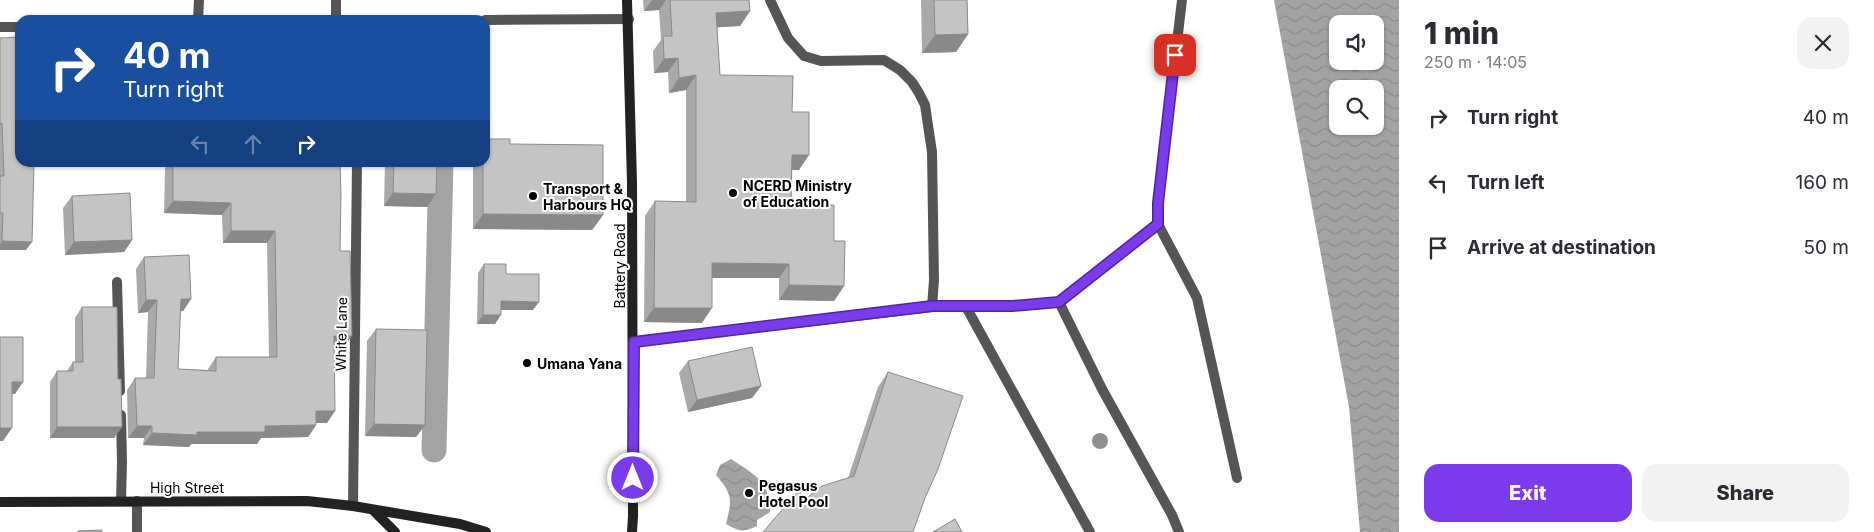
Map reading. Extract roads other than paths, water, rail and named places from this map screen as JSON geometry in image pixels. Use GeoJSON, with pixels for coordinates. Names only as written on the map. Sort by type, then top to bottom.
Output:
{"type":"FeatureCollection","features":[{"type":"Feature","properties":{"kind":"street"},"geometry":{"type":"LineString","coordinates":[[198,15],[199,0]]}},
{"type":"Feature","properties":{"kind":"street"},"geometry":{"type":"LineString","coordinates":[[336,0],[336,15]]}},
{"type":"Feature","properties":{"kind":"street","name":"Battery Road"},"geometry":{"type":"LineString","coordinates":[[627,0],[629,19],[634,342],[632,532]]}},
{"type":"Feature","properties":{"kind":"street"},"geometry":{"type":"LineString","coordinates":[[770,0],[788,38],[804,56],[821,61],[884,60],[900,70],[920,93],[925,105],[932,152],[934,280],[932,306]]}},
{"type":"Feature","properties":{"kind":"street"},"geometry":{"type":"LineString","coordinates":[[1182,0],[1158,203],[1158,224],[1197,298],[1237,478]]}},
{"type":"Feature","properties":{"kind":"street"},"geometry":{"type":"LineString","coordinates":[[490,20],[629,19]]}},
{"type":"Feature","properties":{"kind":"street"},"geometry":{"type":"LineString","coordinates":[[0,27],[15,27]]}},
{"type":"Feature","properties":{"kind":"street","name":"White Lane"},"geometry":{"type":"LineString","coordinates":[[353,506],[357,167]]}},
{"type":"Feature","properties":{"kind":"street"},"geometry":{"type":"LineString","coordinates":[[634,342],[932,306],[1012,306],[1059,302],[1158,224]]}},
{"type":"Feature","properties":{"kind":"street"},"geometry":{"type":"LineString","coordinates":[[116,282],[122,462],[121,501]]}},
{"type":"Feature","properties":{"kind":"street"},"geometry":{"type":"LineString","coordinates":[[1059,302],[1102,389],[1172,515],[1179,532]]}},
{"type":"Feature","properties":{"kind":"street"},"geometry":{"type":"LineString","coordinates":[[965,305],[1090,532]]}},
{"type":"Feature","properties":{"kind":"street","name":"High Street"},"geometry":{"type":"LineString","coordinates":[[0,502],[307,500],[395,513],[486,532]]}},
{"type":"Feature","properties":{"kind":"street"},"geometry":{"type":"LineString","coordinates":[[137,501],[137,532]]}},
{"type":"Feature","properties":{"kind":"street"},"geometry":{"type":"LineString","coordinates":[[373,510],[395,532]]}},
{"type":"Feature","properties":{"kind":"street"},"geometry":{"type":"LineString","coordinates":[[395,513],[395,532]]}},
{"type":"Feature","properties":{"kind":"water"},"geometry":{"type":"Polygon","coordinates":[[[1274,0],[1399,0],[1399,532],[1360,532],[1349,407],[1274,0]]]}},
{"type":"Feature","properties":{"kind":"water","name":"Pegasus Hotel Pool"},"geometry":{"type":"Polygon","coordinates":[[[731,459],[760,480],[767,493],[770,512],[757,520],[757,526],[749,529],[738,530],[726,524],[730,498],[726,488],[716,475],[720,465],[731,459]]]}},
{"type":"Feature","properties":{"kind":"waterway"},"geometry":{"type":"LineString","coordinates":[[434,450],[441,167]]}},
{"type":"Feature","properties":{"kind":"place","name":"NCERD Ministry of Education"},"geometry":{"type":"Point","coordinates":[733,193]}},
{"type":"Feature","properties":{"kind":"place","name":"Transport & Harbours HQ"},"geometry":{"type":"Point","coordinates":[533,196]}},
{"type":"Feature","properties":{"kind":"place","name":"Umana Yana"},"geometry":{"type":"Point","coordinates":[527,363]}},
{"type":"Feature","properties":{"kind":"place","name":"Pegasus Hotel Pool"},"geometry":{"type":"Point","coordinates":[749,493]}}]}
